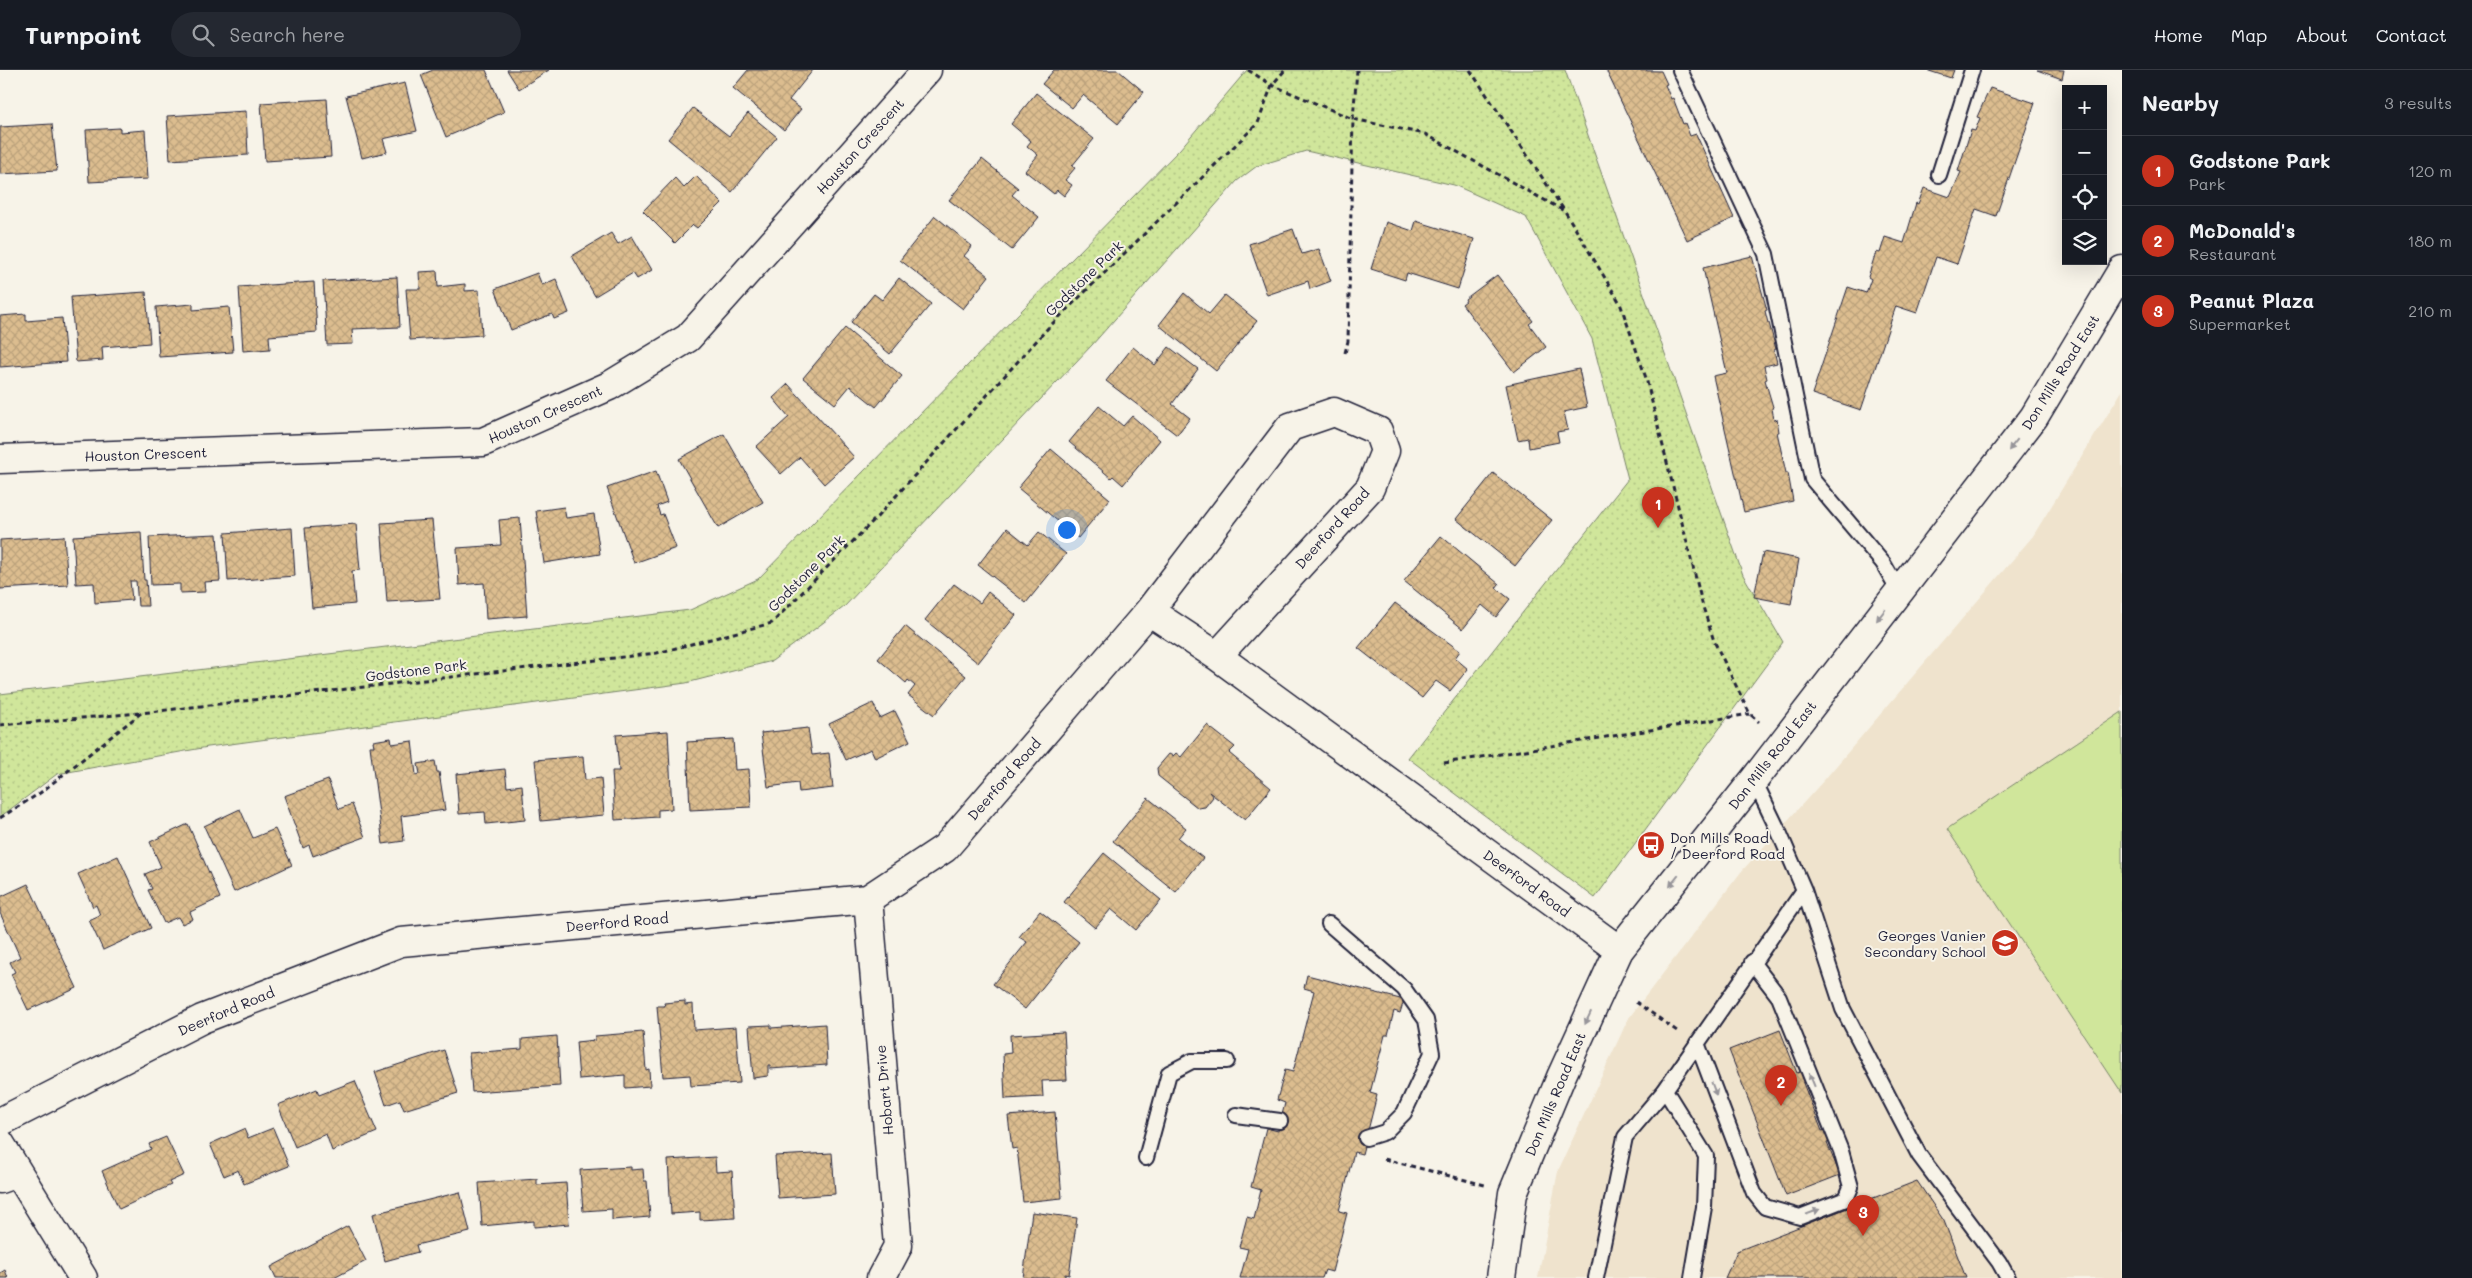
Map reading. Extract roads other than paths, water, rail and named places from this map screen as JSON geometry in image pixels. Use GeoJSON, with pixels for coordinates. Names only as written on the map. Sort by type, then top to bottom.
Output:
{"type":"FeatureCollection","features":[{"type":"Feature","properties":{"kind":"street","name":"Houston Crescent"},"geometry":{"type":"LineString","coordinates":[[0,459],[483,442],[609,386],[688,338],[927,70]]}},
{"type":"Feature","properties":{"kind":"street","name":"Don Mills Road East"},"geometry":{"type":"LineString","coordinates":[[1501,1278],[1513,1193],[1561,1077],[1619,950],[1754,780],[1782,741],[2034,417],[2122,270]]}},
{"type":"Feature","properties":{"kind":"street","name":"Deerford Road"},"geometry":{"type":"LineString","coordinates":[[0,1122],[202,1019],[401,942],[868,899],[944,848],[1149,611],[1290,427],[1334,412],[1378,431],[1385,451],[1370,488],[1217,656]]}},
{"type":"Feature","properties":{"kind":"street","name":"Deerford Road"},"geometry":{"type":"LineString","coordinates":[[1149,611],[1217,656],[1619,950]]}},
{"type":"Feature","properties":{"kind":"street","name":"Hobart Drive"},"geometry":{"type":"LineString","coordinates":[[868,899],[898,1246],[881,1278]]}},
{"type":"Feature","properties":{"kind":"street"},"geometry":{"type":"LineString","coordinates":[[0,1142],[9,1176],[83,1278]]}},
{"type":"Feature","properties":{"kind":"lane"},"geometry":{"type":"LineString","coordinates":[[1680,70],[1766,254],[1812,479],[1883,563],[1899,591]]}},
{"type":"Feature","properties":{"kind":"lane"},"geometry":{"type":"LineString","coordinates":[[1940,175],[1972,70]]}},
{"type":"Feature","properties":{"kind":"lane"},"geometry":{"type":"LineString","coordinates":[[1754,780],[1804,890],[1843,1009],[1918,1155],[1999,1262],[2008,1278]]}},
{"type":"Feature","properties":{"kind":"lane"},"geometry":{"type":"LineString","coordinates":[[1596,1278],[1626,1138],[1664,1090],[1804,890]]}},
{"type":"Feature","properties":{"kind":"lane"},"geometry":{"type":"LineString","coordinates":[[1329,924],[1404,989],[1426,1020],[1432,1053],[1404,1113],[1385,1132],[1366,1138]]}},
{"type":"Feature","properties":{"kind":"lane"},"geometry":{"type":"LineString","coordinates":[[1697,1043],[1754,1193],[1765,1207],[1800,1217],[1846,1199],[1852,1187],[1841,1151],[1779,997],[1752,962]]}},
{"type":"Feature","properties":{"kind":"lane"},"geometry":{"type":"LineString","coordinates":[[1146,1158],[1169,1073],[1192,1061],[1227,1061]]}},
{"type":"Feature","properties":{"kind":"lane"},"geometry":{"type":"LineString","coordinates":[[1664,1090],[1706,1156],[1704,1208],[1692,1278]]}},
{"type":"Feature","properties":{"kind":"lane"},"geometry":{"type":"LineString","coordinates":[[1236,1115],[1280,1121]]}},
{"type":"Feature","properties":{"kind":"place","name":"Godstone Park"},"geometry":{"type":"Point","coordinates":[1658,528]}},
{"type":"Feature","properties":{"kind":"place","name":"Don Mills Road / Deerford Road"},"geometry":{"type":"Point","coordinates":[1651,845]}},
{"type":"Feature","properties":{"kind":"place","name":"Georges Vanier Secondary School"},"geometry":{"type":"Point","coordinates":[2005,943]}},
{"type":"Feature","properties":{"kind":"place","name":"McDonald's"},"geometry":{"type":"Point","coordinates":[1781,1106]}},
{"type":"Feature","properties":{"kind":"place","name":"Peanut Plaza"},"geometry":{"type":"Point","coordinates":[1863,1236]}}]}
